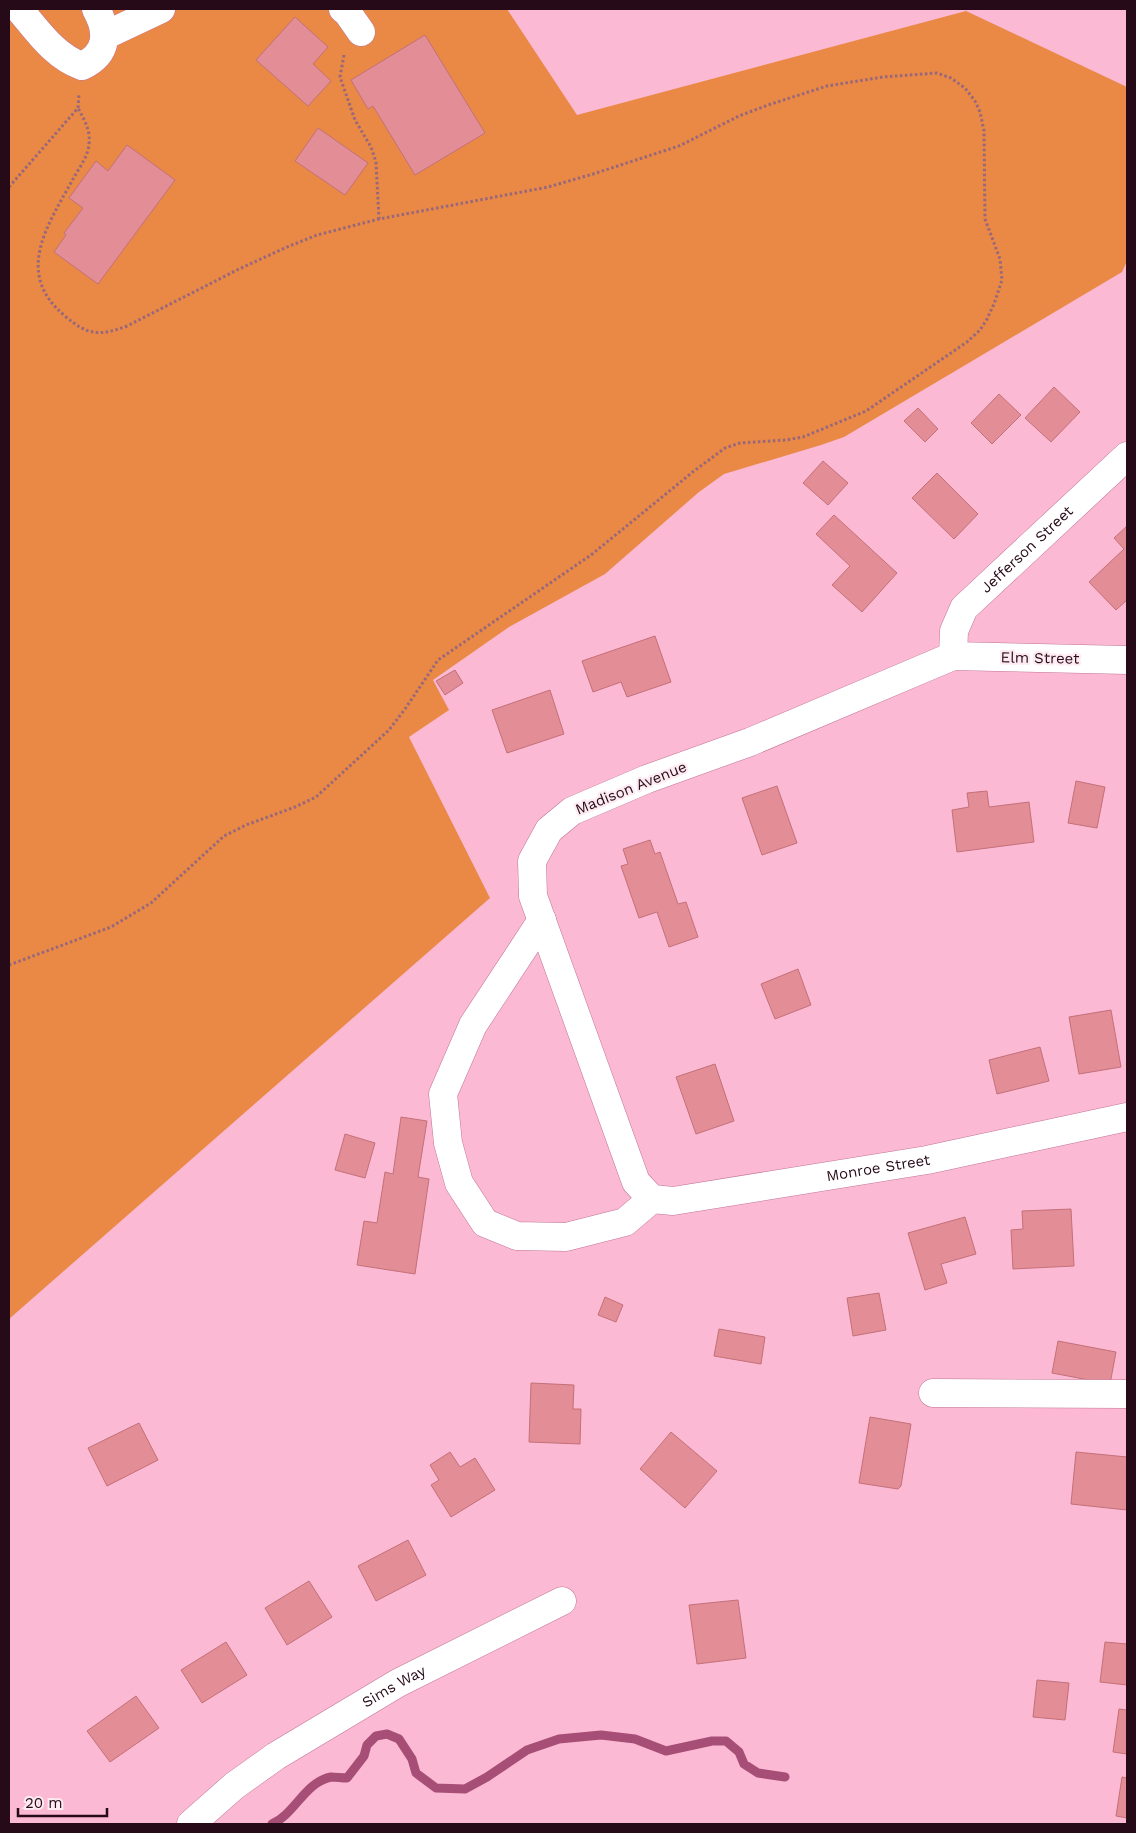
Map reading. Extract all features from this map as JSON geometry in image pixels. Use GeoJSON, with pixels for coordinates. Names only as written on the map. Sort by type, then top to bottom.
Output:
{"type":"FeatureCollection","features":[{"type":"Feature","properties":{"kind":"street"},"geometry":{"type":"LineString","coordinates":[[19,9],[47,43],[61,56],[72,63],[82,66],[98,56],[106,35],[96,9]]}},
{"type":"Feature","properties":{"kind":"street"},"geometry":{"type":"LineString","coordinates":[[106,35],[161,9]]}},
{"type":"Feature","properties":{"kind":"street","name":"Jefferson Street"},"geometry":{"type":"LineString","coordinates":[[953,656],[954,631],[964,608],[1127,456]]}},
{"type":"Feature","properties":{"kind":"street","name":"Elm Street"},"geometry":{"type":"LineString","coordinates":[[953,656],[1127,660]]}},
{"type":"Feature","properties":{"kind":"street","name":"Madison Avenue"},"geometry":{"type":"LineString","coordinates":[[644,1190],[533,896],[532,861],[549,830],[572,811],[646,779],[750,742],[953,656]]}},
{"type":"Feature","properties":{"kind":"street"},"geometry":{"type":"LineString","coordinates":[[542,920],[473,1025],[443,1094],[448,1142],[459,1183],[485,1223],[517,1236],[566,1236],[625,1222],[644,1190]]}},
{"type":"Feature","properties":{"kind":"street","name":"Monroe Street"},"geometry":{"type":"LineString","coordinates":[[644,1190],[673,1201],[927,1160],[1127,1118]]}},
{"type":"Feature","properties":{"kind":"street"},"geometry":{"type":"LineString","coordinates":[[933,1392],[1127,1394]]}},
{"type":"Feature","properties":{"kind":"street","name":"Sims Way"},"geometry":{"type":"LineString","coordinates":[[192,1824],[234,1786],[276,1756],[398,1683],[562,1600]]}},
{"type":"Feature","properties":{"kind":"path"},"geometry":{"type":"LineString","coordinates":[[352,21],[340,78],[355,120],[371,147],[376,162],[379,219]]}},
{"type":"Feature","properties":{"kind":"path"},"geometry":{"type":"LineString","coordinates":[[9,187],[78,108],[88,126],[90,138],[87,154],[62,199],[42,242],[37,262],[39,280],[53,306],[77,326],[98,334],[128,326],[170,306],[215,281],[317,235],[379,219],[548,187],[593,174],[679,146],[739,116],[827,86],[883,77],[937,73],[951,78],[965,88],[975,101],[980,112],[984,131],[985,219],[1000,259],[1002,280],[994,304],[980,330],[967,342],[866,411],[803,437],[740,443],[725,448],[591,555],[438,660],[389,730],[316,797],[246,825],[224,836],[151,903],[112,927],[9,965]]}},
{"type":"Feature","properties":{"kind":"shaded area"},"geometry":{"type":"Polygon","coordinates":[[[9,9],[507,9],[577,115],[966,11],[1127,87],[1127,261],[1122,272],[844,437],[724,474],[699,492],[605,574],[509,627],[433,680],[449,710],[409,737],[490,898],[9,1319],[9,9]]]}},
{"type":"Feature","properties":{"kind":"building"},"geometry":{"type":"Polygon","coordinates":[[[295,17],[328,47],[313,64],[331,81],[308,106],[256,60],[295,17]]]}},
{"type":"Feature","properties":{"kind":"building"},"geometry":{"type":"Polygon","coordinates":[[[425,35],[485,133],[415,175],[373,106],[368,109],[351,80],[425,35]]]}},
{"type":"Feature","properties":{"kind":"building"},"geometry":{"type":"Polygon","coordinates":[[[318,128],[368,163],[345,195],[295,161],[318,128]]]}},
{"type":"Feature","properties":{"kind":"building"},"geometry":{"type":"Polygon","coordinates":[[[127,145],[175,180],[98,284],[54,252],[66,235],[64,233],[83,208],[69,198],[96,161],[108,171],[127,145]]]}},
{"type":"Feature","properties":{"kind":"building"},"geometry":{"type":"Polygon","coordinates":[[[1054,387],[1080,412],[1051,442],[1025,418],[1054,387]]]}},
{"type":"Feature","properties":{"kind":"building"},"geometry":{"type":"Polygon","coordinates":[[[999,394],[1021,415],[992,444],[971,423],[999,394]]]}},
{"type":"Feature","properties":{"kind":"building"},"geometry":{"type":"Polygon","coordinates":[[[918,408],[938,429],[925,442],[904,421],[918,408]]]}},
{"type":"Feature","properties":{"kind":"building"},"geometry":{"type":"Polygon","coordinates":[[[823,461],[848,483],[828,505],[803,483],[823,461]]]}},
{"type":"Feature","properties":{"kind":"building"},"geometry":{"type":"Polygon","coordinates":[[[937,473],[978,514],[954,539],[912,498],[937,473]]]}},
{"type":"Feature","properties":{"kind":"building"},"geometry":{"type":"Polygon","coordinates":[[[834,515],[897,573],[862,612],[832,585],[850,566],[816,534],[834,515]]]}},
{"type":"Feature","properties":{"kind":"building"},"geometry":{"type":"Polygon","coordinates":[[[1127,526],[1127,600],[1116,610],[1089,582],[1124,549],[1114,538],[1127,526]]]}},
{"type":"Feature","properties":{"kind":"building"},"geometry":{"type":"Polygon","coordinates":[[[655,636],[671,682],[627,697],[621,682],[593,692],[582,661],[655,636]]]}},
{"type":"Feature","properties":{"kind":"building"},"geometry":{"type":"Polygon","coordinates":[[[455,670],[463,683],[445,695],[436,681],[455,670]]]}},
{"type":"Feature","properties":{"kind":"building"},"geometry":{"type":"Polygon","coordinates":[[[550,690],[564,734],[507,753],[492,710],[550,690]]]}},
{"type":"Feature","properties":{"kind":"building"},"geometry":{"type":"Polygon","coordinates":[[[1076,781],[1105,787],[1097,828],[1068,823],[1076,781]]]}},
{"type":"Feature","properties":{"kind":"building"},"geometry":{"type":"Polygon","coordinates":[[[777,786],[797,843],[762,855],[742,798],[777,786]]]}},
{"type":"Feature","properties":{"kind":"building"},"geometry":{"type":"Polygon","coordinates":[[[987,791],[989,807],[1029,802],[1034,842],[957,852],[952,810],[969,807],[967,793],[987,791]]]}},
{"type":"Feature","properties":{"kind":"building"},"geometry":{"type":"Polygon","coordinates":[[[650,840],[655,854],[660,852],[678,904],[686,902],[698,937],[669,947],[657,912],[639,918],[621,866],[628,864],[623,849],[650,840]]]}},
{"type":"Feature","properties":{"kind":"building"},"geometry":{"type":"Polygon","coordinates":[[[798,969],[811,1005],[775,1019],[761,984],[798,969]]]}},
{"type":"Feature","properties":{"kind":"building"},"geometry":{"type":"Polygon","coordinates":[[[1111,1010],[1121,1067],[1079,1074],[1069,1017],[1111,1010]]]}},
{"type":"Feature","properties":{"kind":"building"},"geometry":{"type":"Polygon","coordinates":[[[1040,1047],[1049,1081],[997,1094],[989,1060],[1040,1047]]]}},
{"type":"Feature","properties":{"kind":"building"},"geometry":{"type":"Polygon","coordinates":[[[715,1064],[734,1121],[696,1134],[676,1077],[715,1064]]]}},
{"type":"Feature","properties":{"kind":"building"},"geometry":{"type":"Polygon","coordinates":[[[401,1117],[427,1121],[418,1177],[429,1179],[415,1274],[357,1265],[364,1221],[377,1223],[385,1172],[393,1174],[401,1117]]]}},
{"type":"Feature","properties":{"kind":"building"},"geometry":{"type":"Polygon","coordinates":[[[345,1134],[375,1143],[365,1178],[335,1170],[345,1134]]]}},
{"type":"Feature","properties":{"kind":"building"},"geometry":{"type":"Polygon","coordinates":[[[1071,1209],[1074,1266],[1013,1269],[1011,1230],[1023,1229],[1022,1211],[1071,1209]]]}},
{"type":"Feature","properties":{"kind":"building"},"geometry":{"type":"Polygon","coordinates":[[[965,1217],[976,1254],[941,1264],[947,1283],[925,1290],[908,1233],[965,1217]]]}},
{"type":"Feature","properties":{"kind":"building"},"geometry":{"type":"Polygon","coordinates":[[[879,1293],[886,1330],[853,1336],[847,1298],[879,1293]]]}},
{"type":"Feature","properties":{"kind":"building"},"geometry":{"type":"Polygon","coordinates":[[[605,1297],[623,1305],[616,1322],[598,1315],[605,1297]]]}},
{"type":"Feature","properties":{"kind":"building"},"geometry":{"type":"Polygon","coordinates":[[[719,1329],[765,1337],[761,1364],[714,1356],[719,1329]]]}},
{"type":"Feature","properties":{"kind":"building"},"geometry":{"type":"Polygon","coordinates":[[[1058,1341],[1116,1352],[1110,1384],[1052,1373],[1058,1341]]]}},
{"type":"Feature","properties":{"kind":"building"},"geometry":{"type":"Polygon","coordinates":[[[531,1383],[574,1385],[573,1409],[581,1409],[580,1444],[529,1442],[531,1383]]]}},
{"type":"Feature","properties":{"kind":"building"},"geometry":{"type":"Polygon","coordinates":[[[870,1417],[911,1424],[901,1486],[898,1489],[859,1483],[870,1417]]]}},
{"type":"Feature","properties":{"kind":"building"},"geometry":{"type":"Polygon","coordinates":[[[139,1423],[158,1460],[107,1486],[88,1448],[139,1423]]]}},
{"type":"Feature","properties":{"kind":"building"},"geometry":{"type":"Polygon","coordinates":[[[671,1432],[717,1471],[685,1508],[640,1469],[671,1432]]]}},
{"type":"Feature","properties":{"kind":"building"},"geometry":{"type":"Polygon","coordinates":[[[450,1452],[460,1467],[475,1458],[495,1490],[451,1517],[431,1485],[439,1480],[430,1465],[450,1452]]]}},
{"type":"Feature","properties":{"kind":"building"},"geometry":{"type":"Polygon","coordinates":[[[1076,1452],[1127,1457],[1127,1510],[1071,1504],[1076,1452]]]}},
{"type":"Feature","properties":{"kind":"building"},"geometry":{"type":"Polygon","coordinates":[[[408,1540],[426,1575],[376,1601],[358,1566],[408,1540]]]}},
{"type":"Feature","properties":{"kind":"building"},"geometry":{"type":"Polygon","coordinates":[[[309,1581],[332,1617],[287,1645],[265,1608],[309,1581]]]}},
{"type":"Feature","properties":{"kind":"building"},"geometry":{"type":"Polygon","coordinates":[[[738,1600],[746,1658],[697,1664],[689,1605],[738,1600]]]}},
{"type":"Feature","properties":{"kind":"building"},"geometry":{"type":"Polygon","coordinates":[[[226,1642],[247,1675],[202,1703],[181,1670],[226,1642]]]}},
{"type":"Feature","properties":{"kind":"building"},"geometry":{"type":"Polygon","coordinates":[[[1105,1642],[1127,1644],[1127,1685],[1100,1682],[1105,1642]]]}},
{"type":"Feature","properties":{"kind":"building"},"geometry":{"type":"Polygon","coordinates":[[[1037,1680],[1069,1683],[1065,1720],[1033,1717],[1037,1680]]]}},
{"type":"Feature","properties":{"kind":"building"},"geometry":{"type":"Polygon","coordinates":[[[136,1696],[159,1728],[110,1762],[87,1731],[136,1696]]]}},
{"type":"Feature","properties":{"kind":"building"},"geometry":{"type":"Polygon","coordinates":[[[1119,1709],[1127,1710],[1127,1754],[1113,1752],[1119,1709]]]}},
{"type":"Feature","properties":{"kind":"building"},"geometry":{"type":"Polygon","coordinates":[[[1122,1777],[1127,1778],[1127,1818],[1116,1816],[1122,1777]]]}},
{"type":"Feature","properties":{"kind":"waterway"},"geometry":{"type":"LineString","coordinates":[[272,1824],[287,1813],[307,1791],[322,1780],[331,1777],[347,1778],[364,1756],[367,1745],[376,1736],[387,1734],[399,1739],[412,1759],[416,1773],[436,1788],[465,1789],[487,1777],[527,1750],[559,1739],[601,1735],[635,1739],[666,1751],[712,1741],[726,1741],[739,1752],[744,1764],[758,1773],[785,1777]]}}]}
